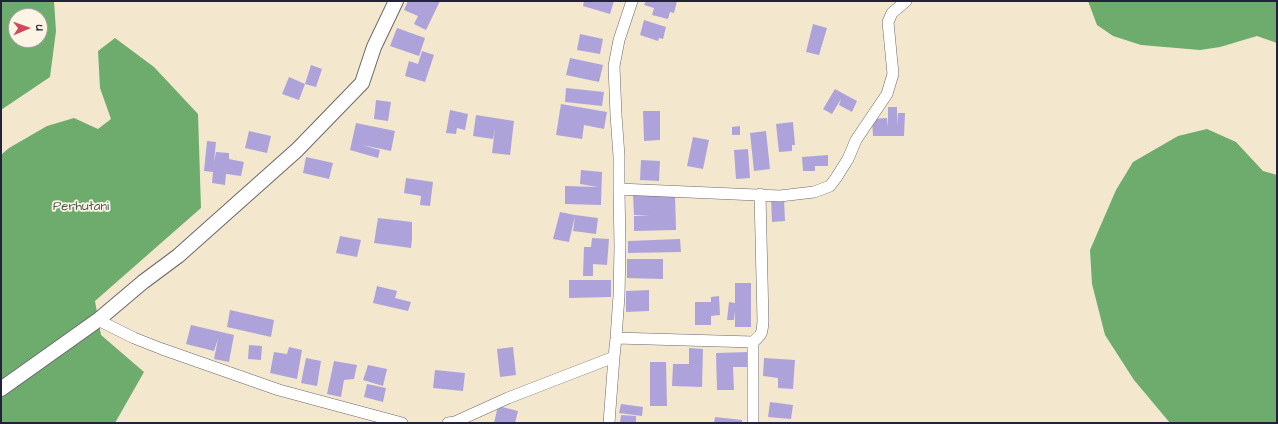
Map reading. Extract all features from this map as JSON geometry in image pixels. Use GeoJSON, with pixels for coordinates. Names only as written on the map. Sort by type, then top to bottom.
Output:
{"type":"FeatureCollection","features":[{"type":"Feature","properties":{"kind":"street"},"geometry":{"type":"LineString","coordinates":[[1,389],[98,320],[143,282],[178,256],[297,150],[362,83],[374,47],[396,1]]}},
{"type":"Feature","properties":{"kind":"street"},"geometry":{"type":"LineString","coordinates":[[609,423],[619,296],[620,261],[619,156],[614,66],[619,40],[632,1]]}},
{"type":"Feature","properties":{"kind":"street"},"geometry":{"type":"LineString","coordinates":[[619,189],[780,196],[814,192],[830,186],[848,159],[856,140],[887,94],[893,74],[888,22],[892,13],[906,1]]}},
{"type":"Feature","properties":{"kind":"street"},"geometry":{"type":"LineString","coordinates":[[616,338],[753,342],[761,336],[763,321],[760,194]]}},
{"type":"Feature","properties":{"kind":"street"},"geometry":{"type":"LineString","coordinates":[[98,320],[134,338],[162,349],[279,390],[402,423]]}},
{"type":"Feature","properties":{"kind":"street"},"geometry":{"type":"LineString","coordinates":[[753,342],[753,423]]}},
{"type":"Feature","properties":{"kind":"street"},"geometry":{"type":"LineString","coordinates":[[452,423],[508,398],[614,357]]}},
{"type":"Feature","properties":{"kind":"green space"},"geometry":{"type":"Polygon","coordinates":[[[1,1],[54,1],[56,31],[50,77],[1,110],[1,1]]]}},
{"type":"Feature","properties":{"kind":"green space"},"geometry":{"type":"Polygon","coordinates":[[[1088,1],[1277,1],[1277,43],[1257,36],[1220,47],[1200,50],[1141,45],[1113,36],[1097,25],[1088,1]]]}},
{"type":"Feature","properties":{"kind":"green space","name":"Perhutani"},"geometry":{"type":"Polygon","coordinates":[[[115,38],[154,67],[198,114],[201,208],[95,301],[101,335],[144,372],[115,423],[1,423],[1,155],[9,148],[47,126],[74,118],[98,129],[111,119],[100,88],[98,51],[115,38]]]}},
{"type":"Feature","properties":{"kind":"green space"},"geometry":{"type":"Polygon","coordinates":[[[1207,129],[1236,142],[1263,171],[1277,175],[1277,423],[1170,423],[1134,380],[1105,335],[1092,284],[1090,250],[1116,190],[1133,162],[1178,136],[1207,129]]]}},
{"type":"Feature","properties":{"kind":"building"},"geometry":{"type":"Polygon","coordinates":[[[408,1],[440,1],[426,30],[414,24],[418,16],[404,10],[408,1]]]}},
{"type":"Feature","properties":{"kind":"building"},"geometry":{"type":"Polygon","coordinates":[[[584,1],[614,1],[610,14],[583,6],[584,1]]]}},
{"type":"Feature","properties":{"kind":"building"},"geometry":{"type":"Polygon","coordinates":[[[646,1],[677,1],[674,13],[670,12],[668,19],[652,15],[654,8],[644,5],[646,1]]]}},
{"type":"Feature","properties":{"kind":"building"},"geometry":{"type":"Polygon","coordinates":[[[644,20],[666,27],[663,39],[659,38],[658,41],[640,35],[644,20]]]}},
{"type":"Feature","properties":{"kind":"building"},"geometry":{"type":"Polygon","coordinates":[[[813,24],[827,28],[819,55],[806,52],[813,24]]]}},
{"type":"Feature","properties":{"kind":"building"},"geometry":{"type":"Polygon","coordinates":[[[397,28],[425,38],[419,56],[390,46],[397,28]]]}},
{"type":"Feature","properties":{"kind":"building"},"geometry":{"type":"Polygon","coordinates":[[[580,34],[603,39],[600,54],[577,50],[580,34]]]}},
{"type":"Feature","properties":{"kind":"building"},"geometry":{"type":"Polygon","coordinates":[[[422,51],[434,55],[425,82],[405,76],[409,61],[418,64],[422,51]]]}},
{"type":"Feature","properties":{"kind":"building"},"geometry":{"type":"Polygon","coordinates":[[[570,58],[603,65],[599,82],[566,75],[570,58]]]}},
{"type":"Feature","properties":{"kind":"building"},"geometry":{"type":"Polygon","coordinates":[[[311,65],[322,69],[316,87],[305,84],[311,65]]]}},
{"type":"Feature","properties":{"kind":"building"},"geometry":{"type":"Polygon","coordinates":[[[289,77],[305,84],[299,100],[282,94],[289,77]]]}},
{"type":"Feature","properties":{"kind":"building"},"geometry":{"type":"Polygon","coordinates":[[[566,88],[604,92],[602,106],[565,102],[566,88]]]}},
{"type":"Feature","properties":{"kind":"building"},"geometry":{"type":"Polygon","coordinates":[[[835,89],[857,101],[852,112],[839,105],[841,99],[832,114],[823,109],[835,89]]]}},
{"type":"Feature","properties":{"kind":"building"},"geometry":{"type":"Polygon","coordinates":[[[376,100],[391,102],[388,121],[374,119],[376,100]]]}},
{"type":"Feature","properties":{"kind":"building"},"geometry":{"type":"Polygon","coordinates":[[[561,104],[607,112],[604,129],[584,125],[582,139],[556,135],[561,104]]]}},
{"type":"Feature","properties":{"kind":"building"},"geometry":{"type":"Polygon","coordinates":[[[888,107],[897,107],[897,126],[898,113],[905,113],[904,136],[873,136],[872,119],[887,118],[888,127],[888,107]]]}},
{"type":"Feature","properties":{"kind":"building"},"geometry":{"type":"Polygon","coordinates":[[[450,110],[468,114],[465,130],[457,128],[456,134],[446,133],[450,110]]]}},
{"type":"Feature","properties":{"kind":"building"},"geometry":{"type":"Polygon","coordinates":[[[643,111],[660,111],[660,140],[644,141],[643,111]]]}},
{"type":"Feature","properties":{"kind":"building"},"geometry":{"type":"Polygon","coordinates":[[[476,115],[514,121],[510,155],[492,153],[495,129],[493,139],[473,136],[476,115]]]}},
{"type":"Feature","properties":{"kind":"building"},"geometry":{"type":"Polygon","coordinates":[[[793,122],[795,145],[792,145],[792,151],[779,152],[776,124],[793,122]]]}},
{"type":"Feature","properties":{"kind":"building"},"geometry":{"type":"Polygon","coordinates":[[[356,123],[395,131],[391,151],[362,145],[380,150],[378,158],[350,150],[356,123]]]}},
{"type":"Feature","properties":{"kind":"building"},"geometry":{"type":"Polygon","coordinates":[[[740,126],[740,135],[732,135],[732,127],[740,126]]]}},
{"type":"Feature","properties":{"kind":"building"},"geometry":{"type":"Polygon","coordinates":[[[249,131],[271,136],[267,153],[245,148],[249,131]]]}},
{"type":"Feature","properties":{"kind":"building"},"geometry":{"type":"Polygon","coordinates":[[[766,131],[770,169],[754,171],[750,133],[766,131]]]}},
{"type":"Feature","properties":{"kind":"building"},"geometry":{"type":"Polygon","coordinates":[[[693,137],[709,140],[703,169],[687,166],[693,137]]]}},
{"type":"Feature","properties":{"kind":"building"},"geometry":{"type":"Polygon","coordinates":[[[207,141],[216,142],[214,162],[216,152],[229,153],[229,159],[244,162],[241,176],[226,174],[225,185],[212,183],[213,172],[204,171],[207,141]]]}},
{"type":"Feature","properties":{"kind":"building"},"geometry":{"type":"Polygon","coordinates":[[[748,149],[750,178],[736,179],[734,150],[748,149]]]}},
{"type":"Feature","properties":{"kind":"building"},"geometry":{"type":"Polygon","coordinates":[[[828,155],[828,166],[815,166],[815,171],[803,171],[802,157],[828,155]]]}},
{"type":"Feature","properties":{"kind":"building"},"geometry":{"type":"Polygon","coordinates":[[[306,157],[333,163],[329,179],[303,173],[306,157]]]}},
{"type":"Feature","properties":{"kind":"building"},"geometry":{"type":"Polygon","coordinates":[[[641,160],[660,161],[659,181],[640,180],[641,160]]]}},
{"type":"Feature","properties":{"kind":"building"},"geometry":{"type":"Polygon","coordinates":[[[581,170],[602,172],[601,205],[565,204],[565,186],[598,187],[580,184],[581,170]]]}},
{"type":"Feature","properties":{"kind":"building"},"geometry":{"type":"Polygon","coordinates":[[[406,178],[433,182],[430,206],[420,205],[421,196],[404,193],[406,178]]]}},
{"type":"Feature","properties":{"kind":"building"},"geometry":{"type":"Polygon","coordinates":[[[675,194],[676,230],[634,231],[634,216],[650,215],[634,215],[633,195],[675,194]]]}},
{"type":"Feature","properties":{"kind":"building"},"geometry":{"type":"Polygon","coordinates":[[[771,198],[784,198],[785,221],[772,222],[771,198]]]}},
{"type":"Feature","properties":{"kind":"building"},"geometry":{"type":"Polygon","coordinates":[[[560,212],[598,218],[596,234],[573,231],[575,216],[569,242],[553,239],[560,212]]]}},
{"type":"Feature","properties":{"kind":"building"},"geometry":{"type":"Polygon","coordinates":[[[378,218],[412,222],[411,248],[374,243],[378,218]]]}},
{"type":"Feature","properties":{"kind":"building"},"geometry":{"type":"Polygon","coordinates":[[[340,236],[361,240],[357,257],[336,253],[340,236]]]}},
{"type":"Feature","properties":{"kind":"building"},"geometry":{"type":"Polygon","coordinates":[[[592,238],[609,239],[607,265],[593,264],[593,276],[583,276],[584,247],[591,247],[592,238]]]}},
{"type":"Feature","properties":{"kind":"building"},"geometry":{"type":"Polygon","coordinates":[[[680,239],[681,252],[628,253],[628,241],[680,239]]]}},
{"type":"Feature","properties":{"kind":"building"},"geometry":{"type":"Polygon","coordinates":[[[627,259],[663,259],[663,279],[627,278],[627,259]]]}},
{"type":"Feature","properties":{"kind":"building"},"geometry":{"type":"Polygon","coordinates":[[[569,280],[611,280],[611,297],[569,298],[569,280]]]}},
{"type":"Feature","properties":{"kind":"building"},"geometry":{"type":"Polygon","coordinates":[[[735,283],[751,283],[751,327],[735,327],[735,311],[734,320],[727,320],[729,302],[735,303],[735,283]]]}},
{"type":"Feature","properties":{"kind":"building"},"geometry":{"type":"Polygon","coordinates":[[[377,286],[397,291],[395,298],[411,302],[408,311],[373,303],[377,286]]]}},
{"type":"Feature","properties":{"kind":"building"},"geometry":{"type":"Polygon","coordinates":[[[649,290],[649,311],[626,312],[626,291],[649,290]]]}},
{"type":"Feature","properties":{"kind":"building"},"geometry":{"type":"Polygon","coordinates":[[[719,296],[720,315],[711,316],[711,325],[695,325],[695,302],[711,302],[711,297],[719,296]]]}},
{"type":"Feature","properties":{"kind":"building"},"geometry":{"type":"Polygon","coordinates":[[[230,310],[274,320],[271,337],[227,327],[230,310]]]}},
{"type":"Feature","properties":{"kind":"building"},"geometry":{"type":"Polygon","coordinates":[[[191,325],[234,335],[229,362],[214,359],[218,339],[214,351],[186,344],[191,325]]]}},
{"type":"Feature","properties":{"kind":"building"},"geometry":{"type":"Polygon","coordinates":[[[249,345],[262,346],[261,360],[248,359],[249,345]]]}},
{"type":"Feature","properties":{"kind":"building"},"geometry":{"type":"Polygon","coordinates":[[[289,347],[302,350],[297,379],[270,373],[274,352],[287,354],[289,347]]]}},
{"type":"Feature","properties":{"kind":"building"},"geometry":{"type":"Polygon","coordinates":[[[513,347],[516,375],[500,377],[497,349],[513,347]]]}},
{"type":"Feature","properties":{"kind":"building"},"geometry":{"type":"Polygon","coordinates":[[[689,348],[703,349],[702,387],[672,386],[673,364],[689,364],[689,348]]]}},
{"type":"Feature","properties":{"kind":"building"},"geometry":{"type":"Polygon","coordinates":[[[748,352],[748,367],[733,367],[734,390],[717,390],[716,353],[748,352]]]}},
{"type":"Feature","properties":{"kind":"building"},"geometry":{"type":"Polygon","coordinates":[[[306,358],[321,361],[317,386],[301,383],[306,358]]]}},
{"type":"Feature","properties":{"kind":"building"},"geometry":{"type":"Polygon","coordinates":[[[764,358],[795,360],[793,389],[778,388],[778,378],[763,376],[764,358]]]}},
{"type":"Feature","properties":{"kind":"building"},"geometry":{"type":"Polygon","coordinates":[[[334,361],[357,365],[354,379],[344,380],[341,397],[327,394],[334,361]]]}},
{"type":"Feature","properties":{"kind":"building"},"geometry":{"type":"Polygon","coordinates":[[[650,362],[666,362],[667,406],[650,406],[650,362]]]}},
{"type":"Feature","properties":{"kind":"building"},"geometry":{"type":"Polygon","coordinates":[[[368,365],[387,369],[383,386],[363,380],[368,365]]]}},
{"type":"Feature","properties":{"kind":"building"},"geometry":{"type":"Polygon","coordinates":[[[435,370],[465,373],[463,391],[433,388],[435,370]]]}},
{"type":"Feature","properties":{"kind":"building"},"geometry":{"type":"Polygon","coordinates":[[[367,384],[386,388],[383,402],[364,397],[367,384]]]}},
{"type":"Feature","properties":{"kind":"building"},"geometry":{"type":"Polygon","coordinates":[[[770,402],[793,405],[791,419],[768,417],[770,402]]]}},
{"type":"Feature","properties":{"kind":"building"},"geometry":{"type":"Polygon","coordinates":[[[621,404],[643,407],[642,416],[619,413],[621,404]]]}},
{"type":"Feature","properties":{"kind":"building"},"geometry":{"type":"Polygon","coordinates":[[[498,406],[518,411],[515,423],[494,423],[498,406]]]}},
{"type":"Feature","properties":{"kind":"building"},"geometry":{"type":"Polygon","coordinates":[[[621,415],[636,416],[636,423],[620,423],[621,415]]]}},
{"type":"Feature","properties":{"kind":"building"},"geometry":{"type":"Polygon","coordinates":[[[715,417],[742,420],[742,423],[714,423],[715,417]]]}}]}
